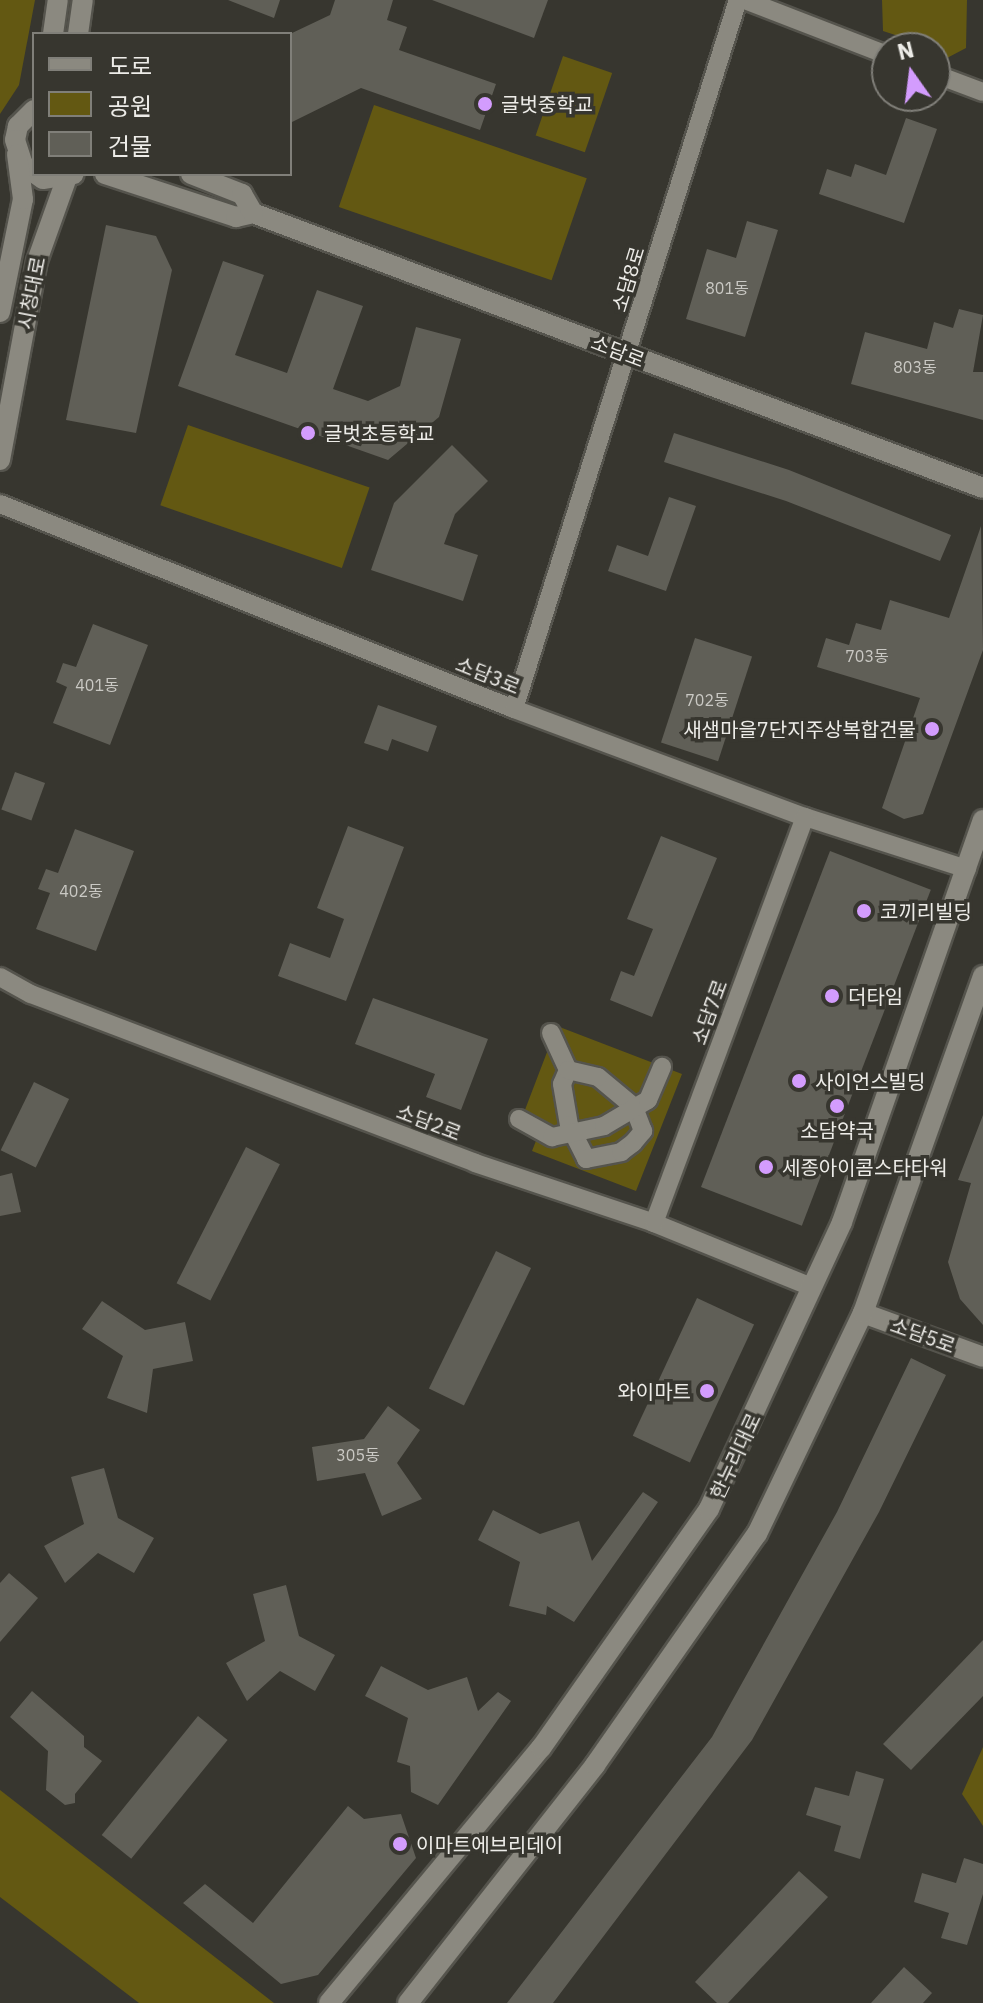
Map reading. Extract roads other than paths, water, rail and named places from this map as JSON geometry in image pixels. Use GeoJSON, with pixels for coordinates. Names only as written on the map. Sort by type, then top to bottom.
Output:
{"type":"FeatureCollection","features":[{"type":"Feature","properties":{"kind":"street"},"geometry":{"type":"LineString","coordinates":[[53,32],[58,0]]}},
{"type":"Feature","properties":{"kind":"street"},"geometry":{"type":"LineString","coordinates":[[78,32],[83,0]]}},
{"type":"Feature","properties":{"kind":"street","name":"소담8로"},"geometry":{"type":"LineString","coordinates":[[514,709],[738,0]]}},
{"type":"Feature","properties":{"kind":"street"},"geometry":{"type":"LineString","coordinates":[[745,0],[871,49]]}},
{"type":"Feature","properties":{"kind":"street"},"geometry":{"type":"LineString","coordinates":[[951,79],[982,90]]}},
{"type":"Feature","properties":{"kind":"street"},"geometry":{"type":"LineString","coordinates":[[32,107],[18,126],[17,154],[32,168]]}},
{"type":"Feature","properties":{"kind":"street","name":"시청대로"},"geometry":{"type":"LineString","coordinates":[[0,312],[23,199],[17,154]]}},
{"type":"Feature","properties":{"kind":"street"},"geometry":{"type":"LineString","coordinates":[[40,176],[43,179],[71,176]]}},
{"type":"Feature","properties":{"kind":"street","name":"시청대로"},"geometry":{"type":"LineString","coordinates":[[0,460],[37,261],[71,176]]}},
{"type":"Feature","properties":{"kind":"street","name":"소담로"},"geometry":{"type":"LineString","coordinates":[[111,176],[236,217],[253,213],[983,488]]}},
{"type":"Feature","properties":{"kind":"street","name":"소담로"},"geometry":{"type":"LineString","coordinates":[[196,176],[242,194],[253,213]]}},
{"type":"Feature","properties":{"kind":"street","name":"소담3로"},"geometry":{"type":"LineString","coordinates":[[0,504],[514,709],[805,817],[967,869]]}},
{"type":"Feature","properties":{"kind":"street","name":"소담7로"},"geometry":{"type":"LineString","coordinates":[[654,1223],[805,817]]}},
{"type":"Feature","properties":{"kind":"street","name":"한누리대로"},"geometry":{"type":"LineString","coordinates":[[329,2003],[541,1748],[709,1509],[812,1287],[907,1049],[983,820]]}},
{"type":"Feature","properties":{"kind":"street"},"geometry":{"type":"LineString","coordinates":[[408,2003],[595,1765],[757,1534],[863,1313],[983,976]]}},
{"type":"Feature","properties":{"kind":"street"},"geometry":{"type":"LineString","coordinates":[[0,977],[31,994]]}},
{"type":"Feature","properties":{"kind":"street"},"geometry":{"type":"LineString","coordinates":[[0,989],[31,994]]}},
{"type":"Feature","properties":{"kind":"street","name":"소담2로"},"geometry":{"type":"LineString","coordinates":[[31,994],[475,1163],[654,1223],[812,1287]]}},
{"type":"Feature","properties":{"kind":"street"},"geometry":{"type":"LineString","coordinates":[[551,1033],[568,1070],[562,1084],[573,1134],[586,1159],[621,1152],[643,1131],[634,1107],[598,1077],[568,1070]]}},
{"type":"Feature","properties":{"kind":"street"},"geometry":{"type":"LineString","coordinates":[[519,1119],[552,1137],[604,1126],[648,1100],[662,1067]]}},
{"type":"Feature","properties":{"kind":"street","name":"소담5로"},"geometry":{"type":"LineString","coordinates":[[863,1313],[983,1357]]}},
{"type":"Feature","properties":{"kind":"place","name":"글벗중학교"},"geometry":{"type":"Point","coordinates":[485,104]}},
{"type":"Feature","properties":{"kind":"place","name":"글벗초등학교"},"geometry":{"type":"Point","coordinates":[308,433]}},
{"type":"Feature","properties":{"kind":"place","name":"새샘마을7단지주상복합건물"},"geometry":{"type":"Point","coordinates":[932,729]}},
{"type":"Feature","properties":{"kind":"place","name":"코끼리빌딩"},"geometry":{"type":"Point","coordinates":[864,911]}},
{"type":"Feature","properties":{"kind":"place","name":"더타임"},"geometry":{"type":"Point","coordinates":[832,996]}},
{"type":"Feature","properties":{"kind":"place","name":"사이언스빌딩"},"geometry":{"type":"Point","coordinates":[799,1081]}},
{"type":"Feature","properties":{"kind":"place","name":"소담약국"},"geometry":{"type":"Point","coordinates":[837,1106]}},
{"type":"Feature","properties":{"kind":"place","name":"세종아이콤스타타워"},"geometry":{"type":"Point","coordinates":[766,1167]}},
{"type":"Feature","properties":{"kind":"place","name":"와이마트"},"geometry":{"type":"Point","coordinates":[707,1391]}},
{"type":"Feature","properties":{"kind":"place","name":"이마트에브리데이"},"geometry":{"type":"Point","coordinates":[400,1844]}}]}
